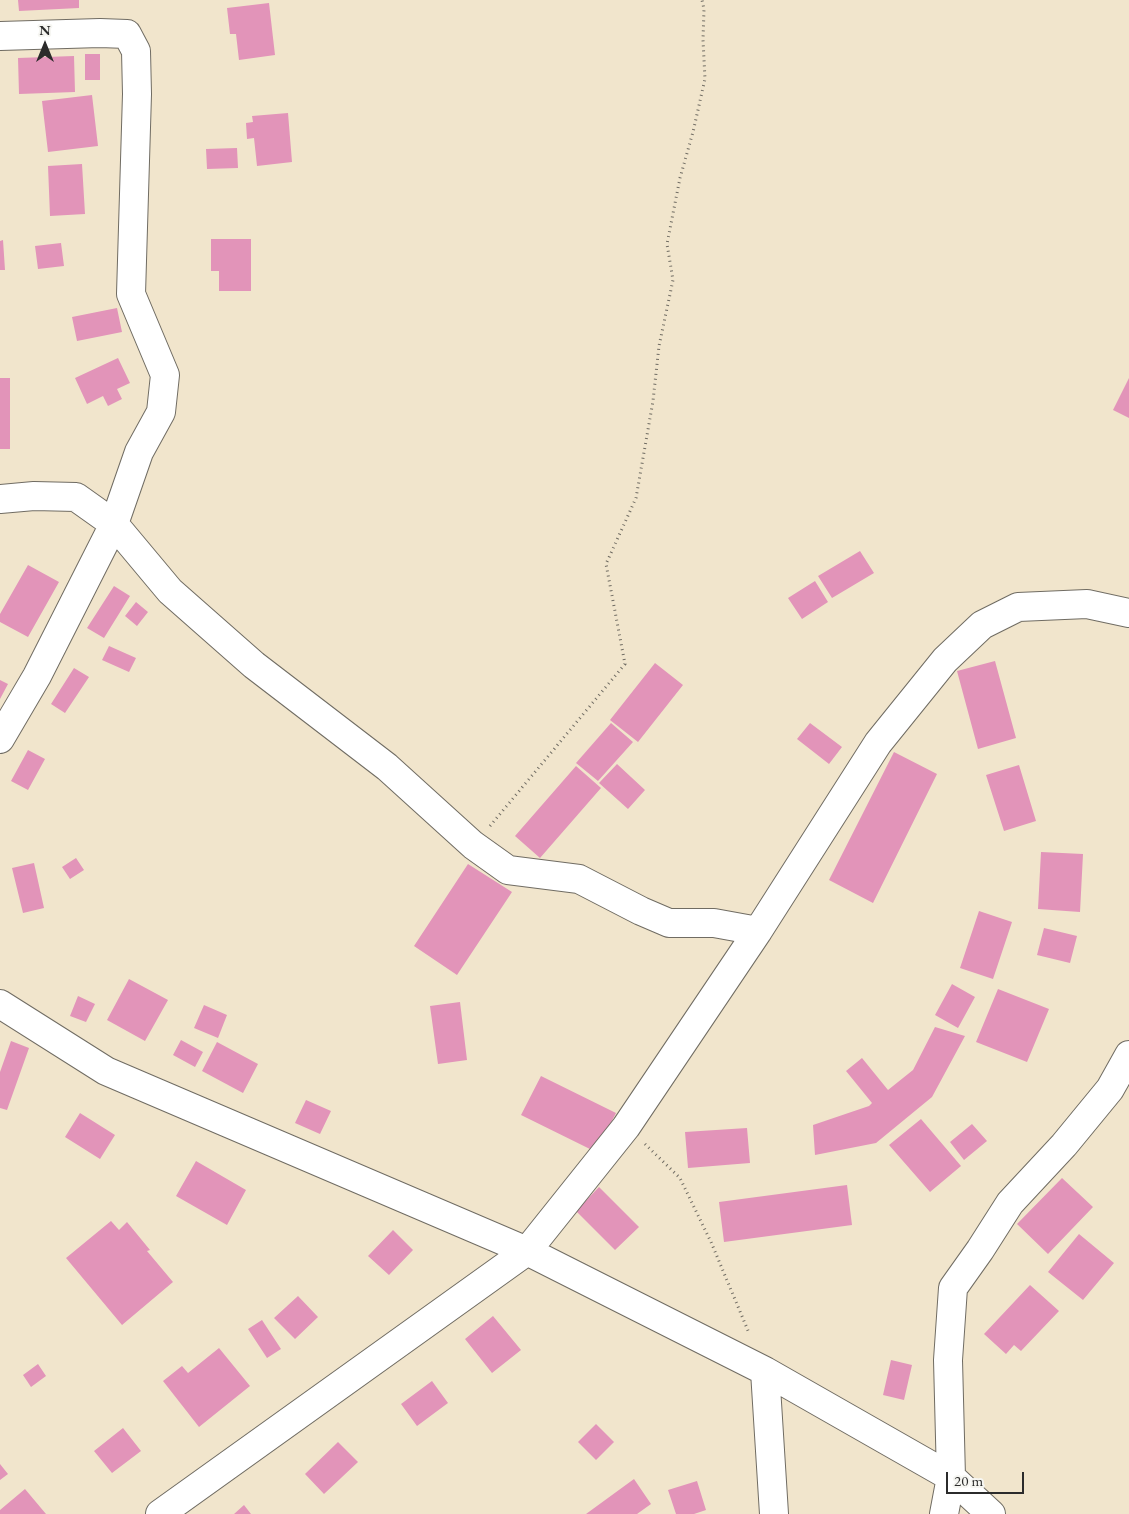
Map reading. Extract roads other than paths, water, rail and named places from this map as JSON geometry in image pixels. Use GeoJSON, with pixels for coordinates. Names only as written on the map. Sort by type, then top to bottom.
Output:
{"type":"FeatureCollection","features":[{"type":"Feature","properties":{"kind":"street"},"geometry":{"type":"LineString","coordinates":[[0,36],[127,34],[136,51],[137,94],[131,294],[166,376],[161,412],[139,452],[114,524],[37,676],[0,739]]}},
{"type":"Feature","properties":{"kind":"street"},"geometry":{"type":"LineString","coordinates":[[0,499],[34,496],[76,497],[114,524],[170,591],[254,665],[387,767],[473,845],[508,870],[580,879],[641,911],[669,923],[714,923],[758,931]]}},
{"type":"Feature","properties":{"kind":"street"},"geometry":{"type":"LineString","coordinates":[[160,1514],[527,1251],[626,1127],[758,931],[878,744],[945,660],[982,625],[1018,607],[1088,604],[1129,613]]}},
{"type":"Feature","properties":{"kind":"street"},"geometry":{"type":"LineString","coordinates":[[1,1002],[106,1071],[527,1251],[764,1371],[951,1477],[991,1514]]}},
{"type":"Feature","properties":{"kind":"street"},"geometry":{"type":"LineString","coordinates":[[944,1514],[951,1477],[948,1360],[952,1288],[980,1250],[1010,1203],[1064,1145],[1110,1089],[1129,1055]]}},
{"type":"Feature","properties":{"kind":"street"},"geometry":{"type":"LineString","coordinates":[[764,1371],[774,1514]]}}]}
